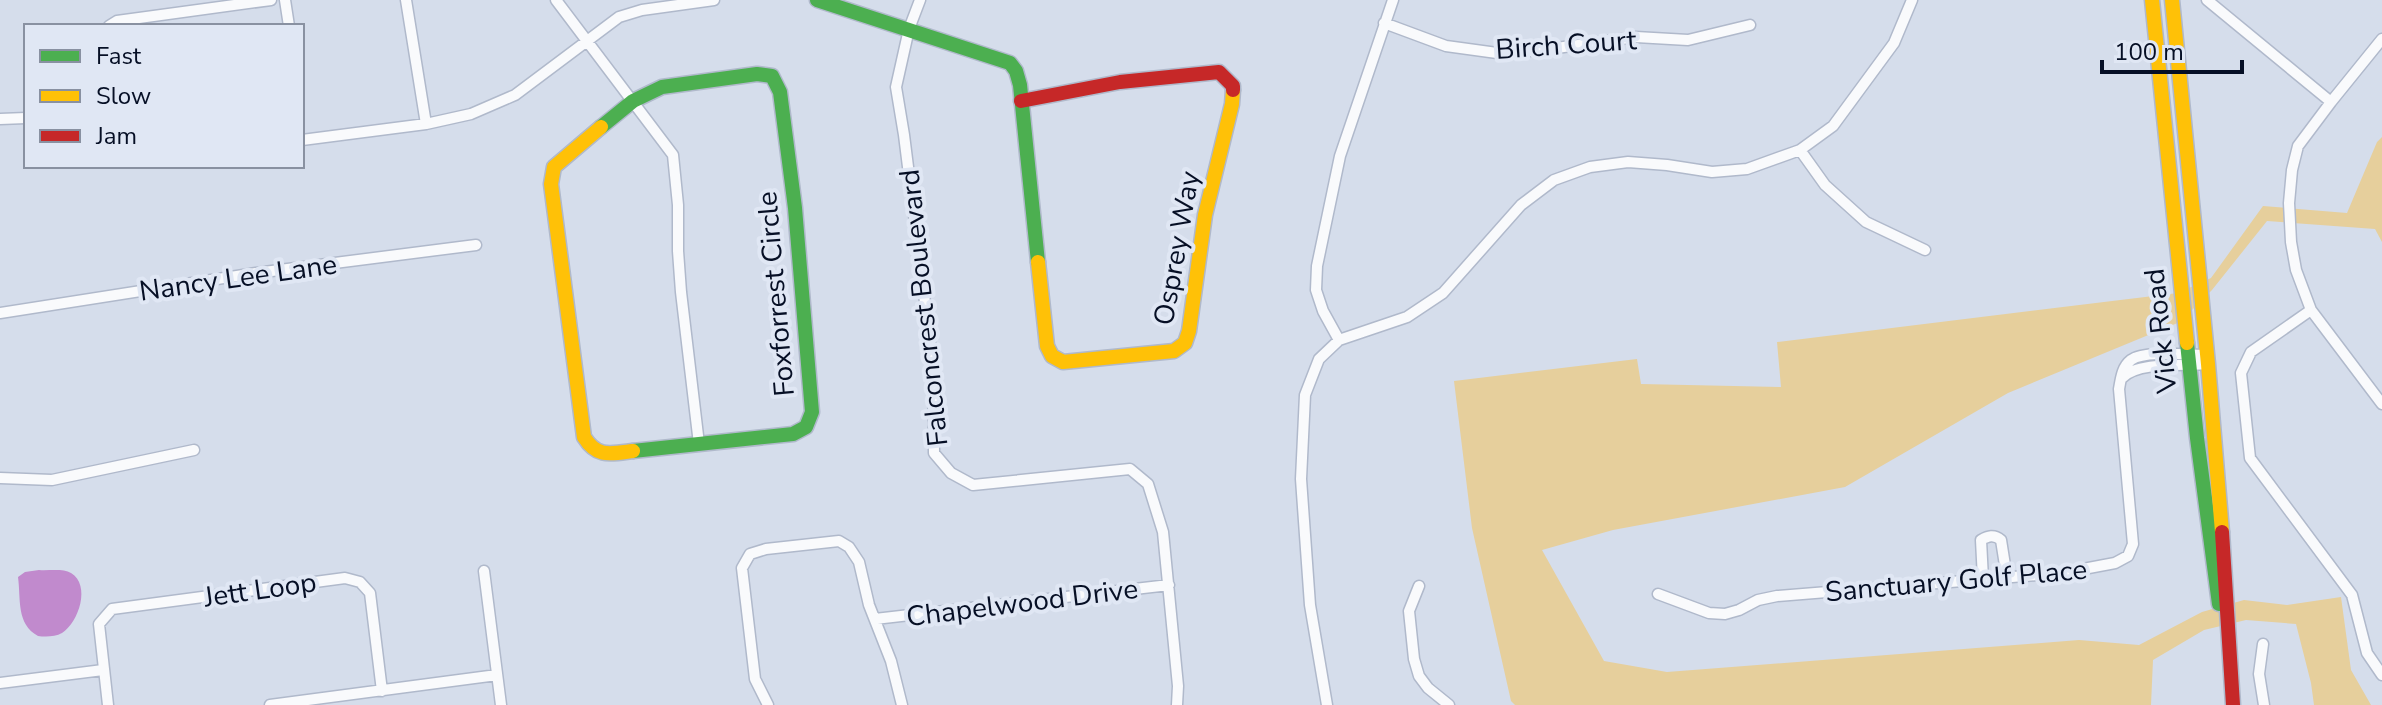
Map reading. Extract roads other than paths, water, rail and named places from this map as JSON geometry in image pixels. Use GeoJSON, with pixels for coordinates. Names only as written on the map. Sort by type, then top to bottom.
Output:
{"type":"FeatureCollection","features":[{"type":"Feature","properties":{"kind":"street"},"geometry":{"type":"LineString","coordinates":[[112,24],[271,0]]}},
{"type":"Feature","properties":{"kind":"street"},"geometry":{"type":"LineString","coordinates":[[285,0],[289,24]]}},
{"type":"Feature","properties":{"kind":"street"},"geometry":{"type":"LineString","coordinates":[[406,0],[426,124]]}},
{"type":"Feature","properties":{"kind":"street"},"geometry":{"type":"LineString","coordinates":[[556,0],[673,155],[681,292],[699,444]]}},
{"type":"Feature","properties":{"kind":"street"},"geometry":{"type":"LineString","coordinates":[[304,140],[426,124],[471,114],[515,95],[619,17],[642,10],[714,0]]}},
{"type":"Feature","properties":{"kind":"street"},"geometry":{"type":"LineString","coordinates":[[817,0],[909,29]]}},
{"type":"Feature","properties":{"kind":"street","name":"Falconcrest Boulevard"},"geometry":{"type":"LineString","coordinates":[[920,0],[909,29],[896,87],[933,366],[934,453],[951,473],[973,485],[1130,469],[1148,484],[1163,532],[1178,686],[1177,705]]}},
{"type":"Feature","properties":{"kind":"street"},"geometry":{"type":"LineString","coordinates":[[1339,340],[1319,301],[1317,266],[1340,156],[1393,0]]}},
{"type":"Feature","properties":{"kind":"street"},"geometry":{"type":"LineString","coordinates":[[1327,705],[1310,605],[1301,479],[1305,395],[1319,359],[1339,340],[1407,317],[1443,293],[1521,205],[1554,180],[1590,167],[1628,162],[1712,172],[1747,169],[1800,150],[1833,126],[1842,114],[1894,43],[1912,0]]}},
{"type":"Feature","properties":{"kind":"street","name":"Vick Road"},"geometry":{"type":"LineString","coordinates":[[2152,0],[2189,360],[2220,616],[2228,655]]}},
{"type":"Feature","properties":{"kind":"street","name":"Vick Road"},"geometry":{"type":"LineString","coordinates":[[2172,0],[2207,359],[2233,705]]}},
{"type":"Feature","properties":{"kind":"street"},"geometry":{"type":"LineString","coordinates":[[2207,0],[2331,102]]}},
{"type":"Feature","properties":{"kind":"street","name":"Birch Court"},"geometry":{"type":"LineString","coordinates":[[1384,23],[1446,46],[1497,53],[1636,37],[1688,40],[1750,25]]}},
{"type":"Feature","properties":{"kind":"street","name":"Osprey Way"},"geometry":{"type":"LineString","coordinates":[[909,29],[1010,63],[1017,70],[1047,346],[1052,356],[1063,362],[1174,351],[1185,343],[1189,331],[1205,215],[1232,104],[1233,86],[1219,72],[1120,82],[1021,101]]}},
{"type":"Feature","properties":{"kind":"street"},"geometry":{"type":"LineString","coordinates":[[2382,39],[2298,146],[2289,203],[2296,270],[2311,310],[2382,404]]}},
{"type":"Feature","properties":{"kind":"street","name":"Foxforrest Circle"},"geometry":{"type":"LineString","coordinates":[[757,74],[772,76],[780,92],[795,208],[812,412],[806,427],[793,434],[606,454],[591,448],[584,437],[551,184],[554,167],[633,101],[662,87],[757,74]]}},
{"type":"Feature","properties":{"kind":"street"},"geometry":{"type":"LineString","coordinates":[[0,119],[24,118]]}},
{"type":"Feature","properties":{"kind":"street"},"geometry":{"type":"LineString","coordinates":[[1800,150],[1825,185],[1866,222],[1925,250]]}},
{"type":"Feature","properties":{"kind":"street","name":"Nancy Lee Lane"},"geometry":{"type":"LineString","coordinates":[[0,313],[240,275],[476,245]]}},
{"type":"Feature","properties":{"kind":"street"},"geometry":{"type":"LineString","coordinates":[[2311,310],[2251,352],[2241,373],[2250,458],[2352,595],[2367,653],[2382,675]]}},
{"type":"Feature","properties":{"kind":"street"},"geometry":{"type":"LineString","coordinates":[[2120,380],[2129,361],[2142,356],[2176,353],[2189,360]]}},
{"type":"Feature","properties":{"kind":"street"},"geometry":{"type":"LineString","coordinates":[[2142,356],[2144,369]]}},
{"type":"Feature","properties":{"kind":"street"},"geometry":{"type":"LineString","coordinates":[[2120,380],[2126,373],[2207,359]]}},
{"type":"Feature","properties":{"kind":"street","name":"Sanctuary Golf Place"},"geometry":{"type":"LineString","coordinates":[[1658,594],[1709,613],[1725,614],[1758,600],[1777,596],[2007,578],[2075,571],[2115,563],[2128,556],[2133,544],[2120,380]]}},
{"type":"Feature","properties":{"kind":"street"},"geometry":{"type":"LineString","coordinates":[[0,478],[52,480],[194,450]]}},
{"type":"Feature","properties":{"kind":"street"},"geometry":{"type":"LineString","coordinates":[[1983,579],[1981,540],[1996,536],[2001,540],[2007,578]]}},
{"type":"Feature","properties":{"kind":"street"},"geometry":{"type":"LineString","coordinates":[[768,705],[755,679],[742,568],[750,554],[766,549],[839,541],[849,547],[859,562],[869,605],[891,661],[902,705]]}},
{"type":"Feature","properties":{"kind":"street"},"geometry":{"type":"LineString","coordinates":[[484,571],[501,705]]}},
{"type":"Feature","properties":{"kind":"street","name":"Jett Loop"},"geometry":{"type":"LineString","coordinates":[[103,670],[99,624],[112,609],[345,578],[360,582],[370,593],[382,691]]}},
{"type":"Feature","properties":{"kind":"street","name":"Chapelwood Drive"},"geometry":{"type":"LineString","coordinates":[[875,619],[1169,585]]}},
{"type":"Feature","properties":{"kind":"street"},"geometry":{"type":"LineString","coordinates":[[1419,586],[1409,611],[1414,659],[1419,676],[1428,688],[1449,705]]}},
{"type":"Feature","properties":{"kind":"street"},"geometry":{"type":"LineString","coordinates":[[2263,644],[2259,674],[2264,705]]}},
{"type":"Feature","properties":{"kind":"street"},"geometry":{"type":"LineString","coordinates":[[0,683],[103,670],[108,705]]}},
{"type":"Feature","properties":{"kind":"street"},"geometry":{"type":"LineString","coordinates":[[270,705],[497,675]]}}]}
